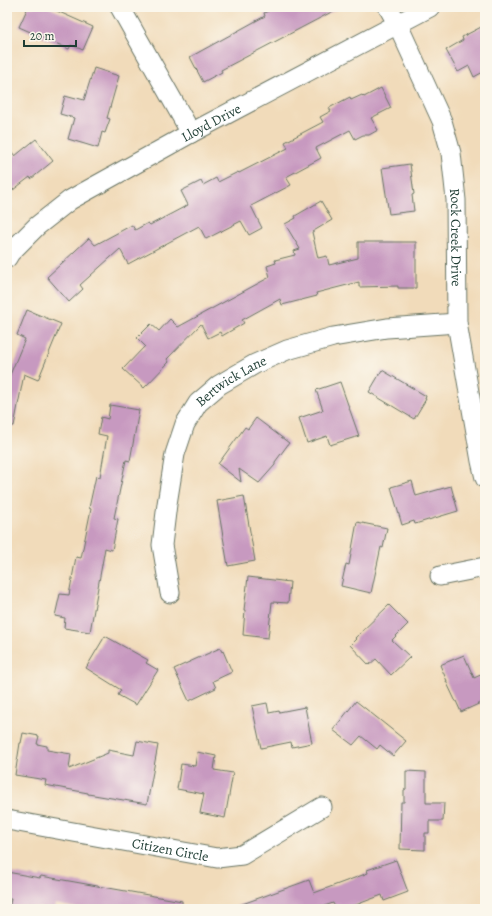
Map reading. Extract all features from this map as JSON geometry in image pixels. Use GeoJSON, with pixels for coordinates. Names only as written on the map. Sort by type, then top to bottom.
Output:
{"type":"FeatureCollection","features":[{"type":"Feature","properties":{"kind":"street"},"geometry":{"type":"LineString","coordinates":[[120,7],[191,133]]}},
{"type":"Feature","properties":{"kind":"street","name":"Rock Creek Drive"},"geometry":{"type":"LineString","coordinates":[[388,7],[398,25],[442,121],[451,153],[456,200],[457,323],[485,478]]}},
{"type":"Feature","properties":{"kind":"street","name":"Lloyd Drive"},"geometry":{"type":"LineString","coordinates":[[7,258],[36,226],[70,200],[191,133],[430,7]]}},
{"type":"Feature","properties":{"kind":"street","name":"Bertwick Lane"},"geometry":{"type":"LineString","coordinates":[[170,593],[162,545],[167,504],[175,454],[184,424],[198,403],[219,385],[255,364],[287,350],[333,337],[387,328],[457,323]]}},
{"type":"Feature","properties":{"kind":"street"},"geometry":{"type":"LineString","coordinates":[[440,576],[485,567]]}},
{"type":"Feature","properties":{"kind":"street","name":"Citizen Circle"},"geometry":{"type":"LineString","coordinates":[[7,820],[216,858],[242,855],[322,807]]}},
{"type":"Feature","properties":{"kind":"building"},"geometry":{"type":"Polygon","coordinates":[[[28,7],[48,7],[93,27],[83,50],[71,45],[69,49],[19,27],[28,7]]]}},
{"type":"Feature","properties":{"kind":"building"},"geometry":{"type":"Polygon","coordinates":[[[276,7],[341,7],[221,70],[222,72],[203,82],[190,57],[265,16],[264,13],[276,7]]]}},
{"type":"Feature","properties":{"kind":"building"},"geometry":{"type":"Polygon","coordinates":[[[485,25],[485,71],[474,77],[469,66],[458,72],[446,50],[463,40],[462,37],[485,25]]]}},
{"type":"Feature","properties":{"kind":"building"},"geometry":{"type":"Polygon","coordinates":[[[94,68],[119,76],[107,118],[110,119],[105,133],[102,132],[98,148],[68,139],[74,118],[60,114],[65,96],[84,100],[94,68]]]}},
{"type":"Feature","properties":{"kind":"building"},"geometry":{"type":"Polygon","coordinates":[[[381,88],[391,108],[371,118],[378,130],[369,135],[363,135],[355,139],[350,130],[316,148],[321,158],[286,177],[291,185],[251,206],[262,228],[249,235],[241,221],[206,239],[199,226],[128,264],[120,249],[80,285],[83,289],[69,302],[47,277],[89,238],[95,245],[132,225],[135,230],[148,223],[150,225],[188,205],[181,191],[201,181],[203,185],[216,178],[218,182],[288,148],[285,142],[323,122],[320,117],[331,111],[329,108],[350,97],[351,100],[362,95],[364,97],[381,88]]]}},
{"type":"Feature","properties":{"kind":"building"},"geometry":{"type":"Polygon","coordinates":[[[36,139],[53,161],[31,179],[30,177],[13,190],[7,182],[7,146],[15,156],[36,139]]]}},
{"type":"Feature","properties":{"kind":"building"},"geometry":{"type":"Polygon","coordinates":[[[410,164],[414,194],[412,195],[414,211],[389,214],[382,168],[410,164]]]}},
{"type":"Feature","properties":{"kind":"building"},"geometry":{"type":"Polygon","coordinates":[[[321,201],[332,220],[312,232],[318,258],[327,256],[329,265],[358,258],[358,242],[416,242],[416,288],[398,288],[398,286],[359,287],[359,282],[316,293],[317,296],[282,305],[280,299],[242,320],[244,323],[222,336],[220,332],[208,338],[201,324],[167,359],[169,362],[144,388],[123,369],[145,346],[137,338],[151,324],[159,331],[170,319],[178,327],[270,277],[267,266],[276,263],[275,260],[295,255],[294,251],[300,249],[285,224],[296,218],[295,216],[321,201]]]}},
{"type":"Feature","properties":{"kind":"building"},"geometry":{"type":"Polygon","coordinates":[[[27,310],[61,324],[38,380],[24,374],[14,426],[7,426],[7,382],[25,339],[17,335],[27,310]]]}},
{"type":"Feature","properties":{"kind":"building"},"geometry":{"type":"Polygon","coordinates":[[[382,370],[426,396],[426,399],[414,419],[369,392],[382,370]]]}},
{"type":"Feature","properties":{"kind":"building"},"geometry":{"type":"Polygon","coordinates":[[[340,382],[359,436],[330,445],[327,436],[307,443],[299,418],[323,410],[316,390],[340,382]]]}},
{"type":"Feature","properties":{"kind":"building"},"geometry":{"type":"Polygon","coordinates":[[[110,405],[139,410],[130,461],[126,460],[114,518],[118,519],[112,550],[105,548],[90,632],[64,628],[65,618],[55,616],[60,594],[69,595],[76,557],[81,558],[91,509],[89,508],[96,476],[100,477],[107,436],[98,434],[101,417],[108,419],[110,405]]]}},
{"type":"Feature","properties":{"kind":"building"},"geometry":{"type":"Polygon","coordinates":[[[256,418],[289,443],[275,462],[275,465],[259,483],[239,469],[241,482],[218,464],[245,427],[248,429],[256,418]]]}},
{"type":"Feature","properties":{"kind":"building"},"geometry":{"type":"Polygon","coordinates":[[[412,481],[416,496],[451,486],[458,511],[415,524],[414,521],[402,525],[391,487],[412,481]]]}},
{"type":"Feature","properties":{"kind":"building"},"geometry":{"type":"Polygon","coordinates":[[[244,496],[255,561],[228,566],[217,501],[244,496]]]}},
{"type":"Feature","properties":{"kind":"building"},"geometry":{"type":"Polygon","coordinates":[[[357,522],[387,528],[383,548],[381,547],[371,593],[341,586],[346,564],[349,565],[357,522]]]}},
{"type":"Feature","properties":{"kind":"building"},"geometry":{"type":"Polygon","coordinates":[[[248,577],[290,582],[288,603],[272,602],[268,638],[243,635],[248,577]]]}},
{"type":"Feature","properties":{"kind":"building"},"geometry":{"type":"Polygon","coordinates":[[[389,605],[408,624],[392,640],[410,657],[391,675],[376,659],[369,665],[350,645],[356,639],[355,638],[389,605]]]}},
{"type":"Feature","properties":{"kind":"building"},"geometry":{"type":"Polygon","coordinates":[[[105,636],[148,660],[146,663],[158,670],[136,705],[118,695],[121,690],[86,668],[105,636]]]}},
{"type":"Feature","properties":{"kind":"building"},"geometry":{"type":"Polygon","coordinates":[[[220,648],[222,652],[223,651],[232,672],[213,681],[216,688],[189,701],[174,669],[220,648]]]}},
{"type":"Feature","properties":{"kind":"building"},"geometry":{"type":"Polygon","coordinates":[[[464,655],[474,678],[485,673],[485,701],[461,712],[440,665],[464,655]]]}},
{"type":"Feature","properties":{"kind":"building"},"geometry":{"type":"Polygon","coordinates":[[[356,701],[406,741],[393,756],[380,745],[377,749],[361,736],[353,745],[333,730],[356,701]]]}},
{"type":"Feature","properties":{"kind":"building"},"geometry":{"type":"Polygon","coordinates":[[[267,703],[269,713],[305,707],[312,743],[292,747],[291,742],[261,748],[252,706],[267,703]]]}},
{"type":"Feature","properties":{"kind":"building"},"geometry":{"type":"Polygon","coordinates":[[[23,733],[39,736],[37,744],[47,746],[47,750],[71,754],[69,769],[108,753],[108,750],[134,755],[137,741],[158,745],[147,804],[45,785],[46,780],[15,775],[23,733]]]}},
{"type":"Feature","properties":{"kind":"building"},"geometry":{"type":"Polygon","coordinates":[[[197,752],[216,756],[214,770],[233,773],[225,818],[200,813],[204,794],[177,789],[181,764],[195,766],[197,752]]]}},
{"type":"Feature","properties":{"kind":"building"},"geometry":{"type":"Polygon","coordinates":[[[406,771],[426,772],[426,803],[444,803],[443,821],[429,821],[429,833],[425,833],[425,850],[400,849],[401,802],[404,802],[406,771]]]}},
{"type":"Feature","properties":{"kind":"building"},"geometry":{"type":"Polygon","coordinates":[[[396,860],[408,892],[384,901],[382,895],[345,909],[336,909],[333,903],[316,909],[234,909],[234,907],[309,880],[314,893],[368,873],[367,870],[396,860]]]}},
{"type":"Feature","properties":{"kind":"building"},"geometry":{"type":"Polygon","coordinates":[[[7,872],[40,878],[41,876],[182,901],[182,909],[81,909],[55,904],[54,909],[33,907],[32,909],[9,909],[11,899],[7,899],[7,872]]]}}]}
